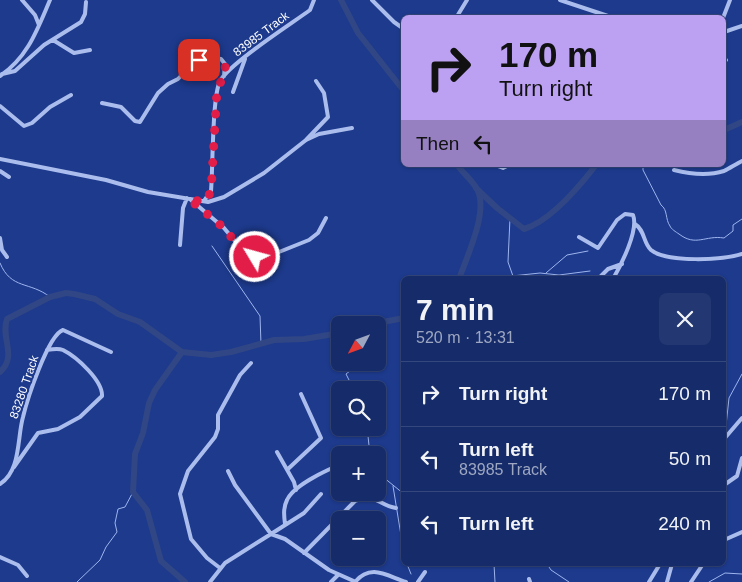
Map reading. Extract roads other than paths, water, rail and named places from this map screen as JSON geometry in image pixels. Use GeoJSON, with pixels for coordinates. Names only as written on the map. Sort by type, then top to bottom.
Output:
{"type":"FeatureCollection","features":[{"type":"Feature","properties":{"kind":"street"},"geometry":{"type":"LineString","coordinates":[[22,0],[35,16],[39,25]]}},
{"type":"Feature","properties":{"kind":"street"},"geometry":{"type":"LineString","coordinates":[[1,75],[24,55],[50,0]]}},
{"type":"Feature","properties":{"kind":"street","name":"83985 Track"},"geometry":{"type":"LineString","coordinates":[[224,76],[246,57],[310,10],[314,0]]}},
{"type":"Feature","properties":{"kind":"street"},"geometry":{"type":"LineString","coordinates":[[372,0],[401,27]]}},
{"type":"Feature","properties":{"kind":"street"},"geometry":{"type":"LineString","coordinates":[[458,15],[467,0]]}},
{"type":"Feature","properties":{"kind":"street"},"geometry":{"type":"LineString","coordinates":[[560,0],[605,15]]}},
{"type":"Feature","properties":{"kind":"street"},"geometry":{"type":"LineString","coordinates":[[724,15],[730,0]]}},
{"type":"Feature","properties":{"kind":"street"},"geometry":{"type":"LineString","coordinates":[[1,75],[15,71],[40,48],[83,20],[86,2]]}},
{"type":"Feature","properties":{"kind":"street"},"geometry":{"type":"LineString","coordinates":[[726,31],[742,27]]}},
{"type":"Feature","properties":{"kind":"street"},"geometry":{"type":"LineString","coordinates":[[53,40],[60,42],[74,53],[90,50]]}},
{"type":"Feature","properties":{"kind":"street"},"geometry":{"type":"LineString","coordinates":[[233,92],[246,57]]}},
{"type":"Feature","properties":{"kind":"street"},"geometry":{"type":"LineString","coordinates":[[102,103],[121,107],[135,121],[140,122],[162,88],[178,79],[199,60],[207,58],[221,59],[225,64],[224,76],[217,90],[211,192],[204,202]]}},
{"type":"Feature","properties":{"kind":"street"},"geometry":{"type":"LineString","coordinates":[[0,160],[106,180],[148,192],[204,202],[224,197],[280,162],[306,140],[328,117],[325,96],[316,81]]}},
{"type":"Feature","properties":{"kind":"street"},"geometry":{"type":"LineString","coordinates":[[0,106],[24,126],[32,123],[50,107],[71,95]]}},
{"type":"Feature","properties":{"kind":"street"},"geometry":{"type":"LineString","coordinates":[[306,140],[319,134],[352,128]]}},
{"type":"Feature","properties":{"kind":"street"},"geometry":{"type":"LineString","coordinates":[[674,170],[687,174],[709,174],[726,170],[742,161]]}},
{"type":"Feature","properties":{"kind":"street"},"geometry":{"type":"LineString","coordinates":[[0,171],[9,178]]}},
{"type":"Feature","properties":{"kind":"street"},"geometry":{"type":"LineString","coordinates":[[188,199],[224,228],[244,253],[255,257],[274,254],[308,240],[318,234],[326,218]]}},
{"type":"Feature","properties":{"kind":"street"},"geometry":{"type":"LineString","coordinates":[[180,245],[183,208],[188,199]]}},
{"type":"Feature","properties":{"kind":"street"},"geometry":{"type":"LineString","coordinates":[[579,237],[598,248],[622,215],[633,214],[635,224],[622,264],[615,276]]}},
{"type":"Feature","properties":{"kind":"street"},"geometry":{"type":"LineString","coordinates":[[635,224],[640,228],[648,246],[654,252],[692,259],[726,259],[742,254]]}},
{"type":"Feature","properties":{"kind":"street"},"geometry":{"type":"LineString","coordinates":[[0,238],[2,250],[8,257]]}},
{"type":"Feature","properties":{"kind":"street"},"geometry":{"type":"LineString","coordinates":[[601,276],[608,269],[622,264]]}},
{"type":"Feature","properties":{"kind":"street","name":"83280 Track"},"geometry":{"type":"LineString","coordinates":[[14,468],[23,416],[56,334],[64,330],[111,352]]}},
{"type":"Feature","properties":{"kind":"street"},"geometry":{"type":"LineString","coordinates":[[0,484],[9,477],[38,433],[58,429],[80,417],[102,396],[95,376],[63,350],[48,350]]}},
{"type":"Feature","properties":{"kind":"street"},"geometry":{"type":"LineString","coordinates":[[220,568],[202,553],[191,539],[188,519],[180,499],[183,480],[218,432],[218,415],[240,375],[251,363]]}},
{"type":"Feature","properties":{"kind":"street"},"geometry":{"type":"LineString","coordinates":[[288,469],[321,438],[301,394]]}},
{"type":"Feature","properties":{"kind":"street"},"geometry":{"type":"LineString","coordinates":[[726,437],[742,418]]}},
{"type":"Feature","properties":{"kind":"street"},"geometry":{"type":"LineString","coordinates":[[277,452],[288,469],[296,490]]}},
{"type":"Feature","properties":{"kind":"street"},"geometry":{"type":"LineString","coordinates":[[737,476],[742,458]]}},
{"type":"Feature","properties":{"kind":"street"},"geometry":{"type":"LineString","coordinates":[[285,524],[287,500],[296,490],[331,468]]}},
{"type":"Feature","properties":{"kind":"street"},"geometry":{"type":"LineString","coordinates":[[228,471],[235,485],[271,534],[286,539],[338,575],[355,582],[363,574],[375,571],[406,582]]}},
{"type":"Feature","properties":{"kind":"street"},"geometry":{"type":"LineString","coordinates":[[726,484],[742,475]]}},
{"type":"Feature","properties":{"kind":"street"},"geometry":{"type":"LineString","coordinates":[[210,582],[220,568],[243,550],[304,513],[322,494]]}},
{"type":"Feature","properties":{"kind":"street"},"geometry":{"type":"LineString","coordinates":[[304,553],[355,502],[363,498],[374,498],[385,505],[396,508]]}},
{"type":"Feature","properties":{"kind":"street"},"geometry":{"type":"LineString","coordinates":[[726,539],[742,532]]}},
{"type":"Feature","properties":{"kind":"street"},"geometry":{"type":"LineString","coordinates":[[0,557],[18,565],[28,576]]}},
{"type":"Feature","properties":{"kind":"street"},"geometry":{"type":"LineString","coordinates":[[649,582],[659,566]]}},
{"type":"Feature","properties":{"kind":"street"},"geometry":{"type":"LineString","coordinates":[[668,582],[672,566]]}},
{"type":"Feature","properties":{"kind":"street"},"geometry":{"type":"LineString","coordinates":[[691,582],[702,566]]}},
{"type":"Feature","properties":{"kind":"street"},"geometry":{"type":"LineString","coordinates":[[418,582],[425,572]]}},
{"type":"Feature","properties":{"kind":"street"},"geometry":{"type":"LineString","coordinates":[[331,582],[338,575]]}},
{"type":"Feature","properties":{"kind":"waterway"},"geometry":{"type":"LineString","coordinates":[[341,0],[358,33],[401,87]]}},
{"type":"Feature","properties":{"kind":"waterway"},"geometry":{"type":"LineString","coordinates":[[726,129],[742,122]]}},
{"type":"Feature","properties":{"kind":"waterway"},"geometry":{"type":"LineString","coordinates":[[459,167],[473,183],[480,198],[479,221],[476,234],[460,276]]}},
{"type":"Feature","properties":{"kind":"waterway"},"geometry":{"type":"LineString","coordinates":[[476,188],[497,208],[524,229],[534,225],[554,211],[573,193],[594,167]]}},
{"type":"Feature","properties":{"kind":"waterway"},"geometry":{"type":"LineString","coordinates":[[643,167],[661,205],[665,209],[667,220],[671,227],[685,238],[691,240],[724,238],[733,231],[733,225],[742,219]]}},
{"type":"Feature","properties":{"kind":"waterway"},"geometry":{"type":"LineString","coordinates":[[510,218],[508,262],[513,276]]}},
{"type":"Feature","properties":{"kind":"waterway"},"geometry":{"type":"LineString","coordinates":[[212,246],[260,316],[261,344]]}},
{"type":"Feature","properties":{"kind":"waterway"},"geometry":{"type":"LineString","coordinates":[[546,273],[567,255],[588,251]]}},
{"type":"Feature","properties":{"kind":"waterway"},"geometry":{"type":"LineString","coordinates":[[0,263],[4,272],[15,281],[43,292],[50,297]]}},
{"type":"Feature","properties":{"kind":"waterway"},"geometry":{"type":"LineString","coordinates":[[512,276],[540,273],[559,275],[590,271]]}},
{"type":"Feature","properties":{"kind":"waterway"},"geometry":{"type":"LineString","coordinates":[[0,372],[8,360],[5,333],[7,319],[50,297],[66,293],[95,299],[118,314],[140,322],[182,352]]}},
{"type":"Feature","properties":{"kind":"waterway"},"geometry":{"type":"LineString","coordinates":[[386,321],[401,319]]}},
{"type":"Feature","properties":{"kind":"waterway"},"geometry":{"type":"LineString","coordinates":[[185,582],[161,561],[147,510],[133,492],[135,454],[143,433],[149,403],[155,390],[182,352],[211,355],[231,352],[274,340],[304,339],[331,334]]}},
{"type":"Feature","properties":{"kind":"waterway"},"geometry":{"type":"LineString","coordinates":[[350,371],[346,374],[350,381]]}},
{"type":"Feature","properties":{"kind":"waterway"},"geometry":{"type":"LineString","coordinates":[[726,426],[729,398],[742,374]]}},
{"type":"Feature","properties":{"kind":"waterway"},"geometry":{"type":"LineString","coordinates":[[368,436],[369,446]]}},
{"type":"Feature","properties":{"kind":"waterway"},"geometry":{"type":"LineString","coordinates":[[386,479],[401,492]]}},
{"type":"Feature","properties":{"kind":"waterway"},"geometry":{"type":"LineString","coordinates":[[393,486],[401,535]]}},
{"type":"Feature","properties":{"kind":"waterway"},"geometry":{"type":"LineString","coordinates":[[77,582],[100,560],[106,547],[117,532],[115,523],[118,509],[125,507],[133,492]]}},
{"type":"Feature","properties":{"kind":"waterway"},"geometry":{"type":"LineString","coordinates":[[408,566],[411,574]]}},
{"type":"Feature","properties":{"kind":"waterway"},"geometry":{"type":"LineString","coordinates":[[494,566],[495,582]]}},
{"type":"Feature","properties":{"kind":"waterway"},"geometry":{"type":"LineString","coordinates":[[548,566],[551,570],[569,582]]}},
{"type":"Feature","properties":{"kind":"waterway"},"geometry":{"type":"LineString","coordinates":[[709,582],[725,573],[742,574]]}}]}
